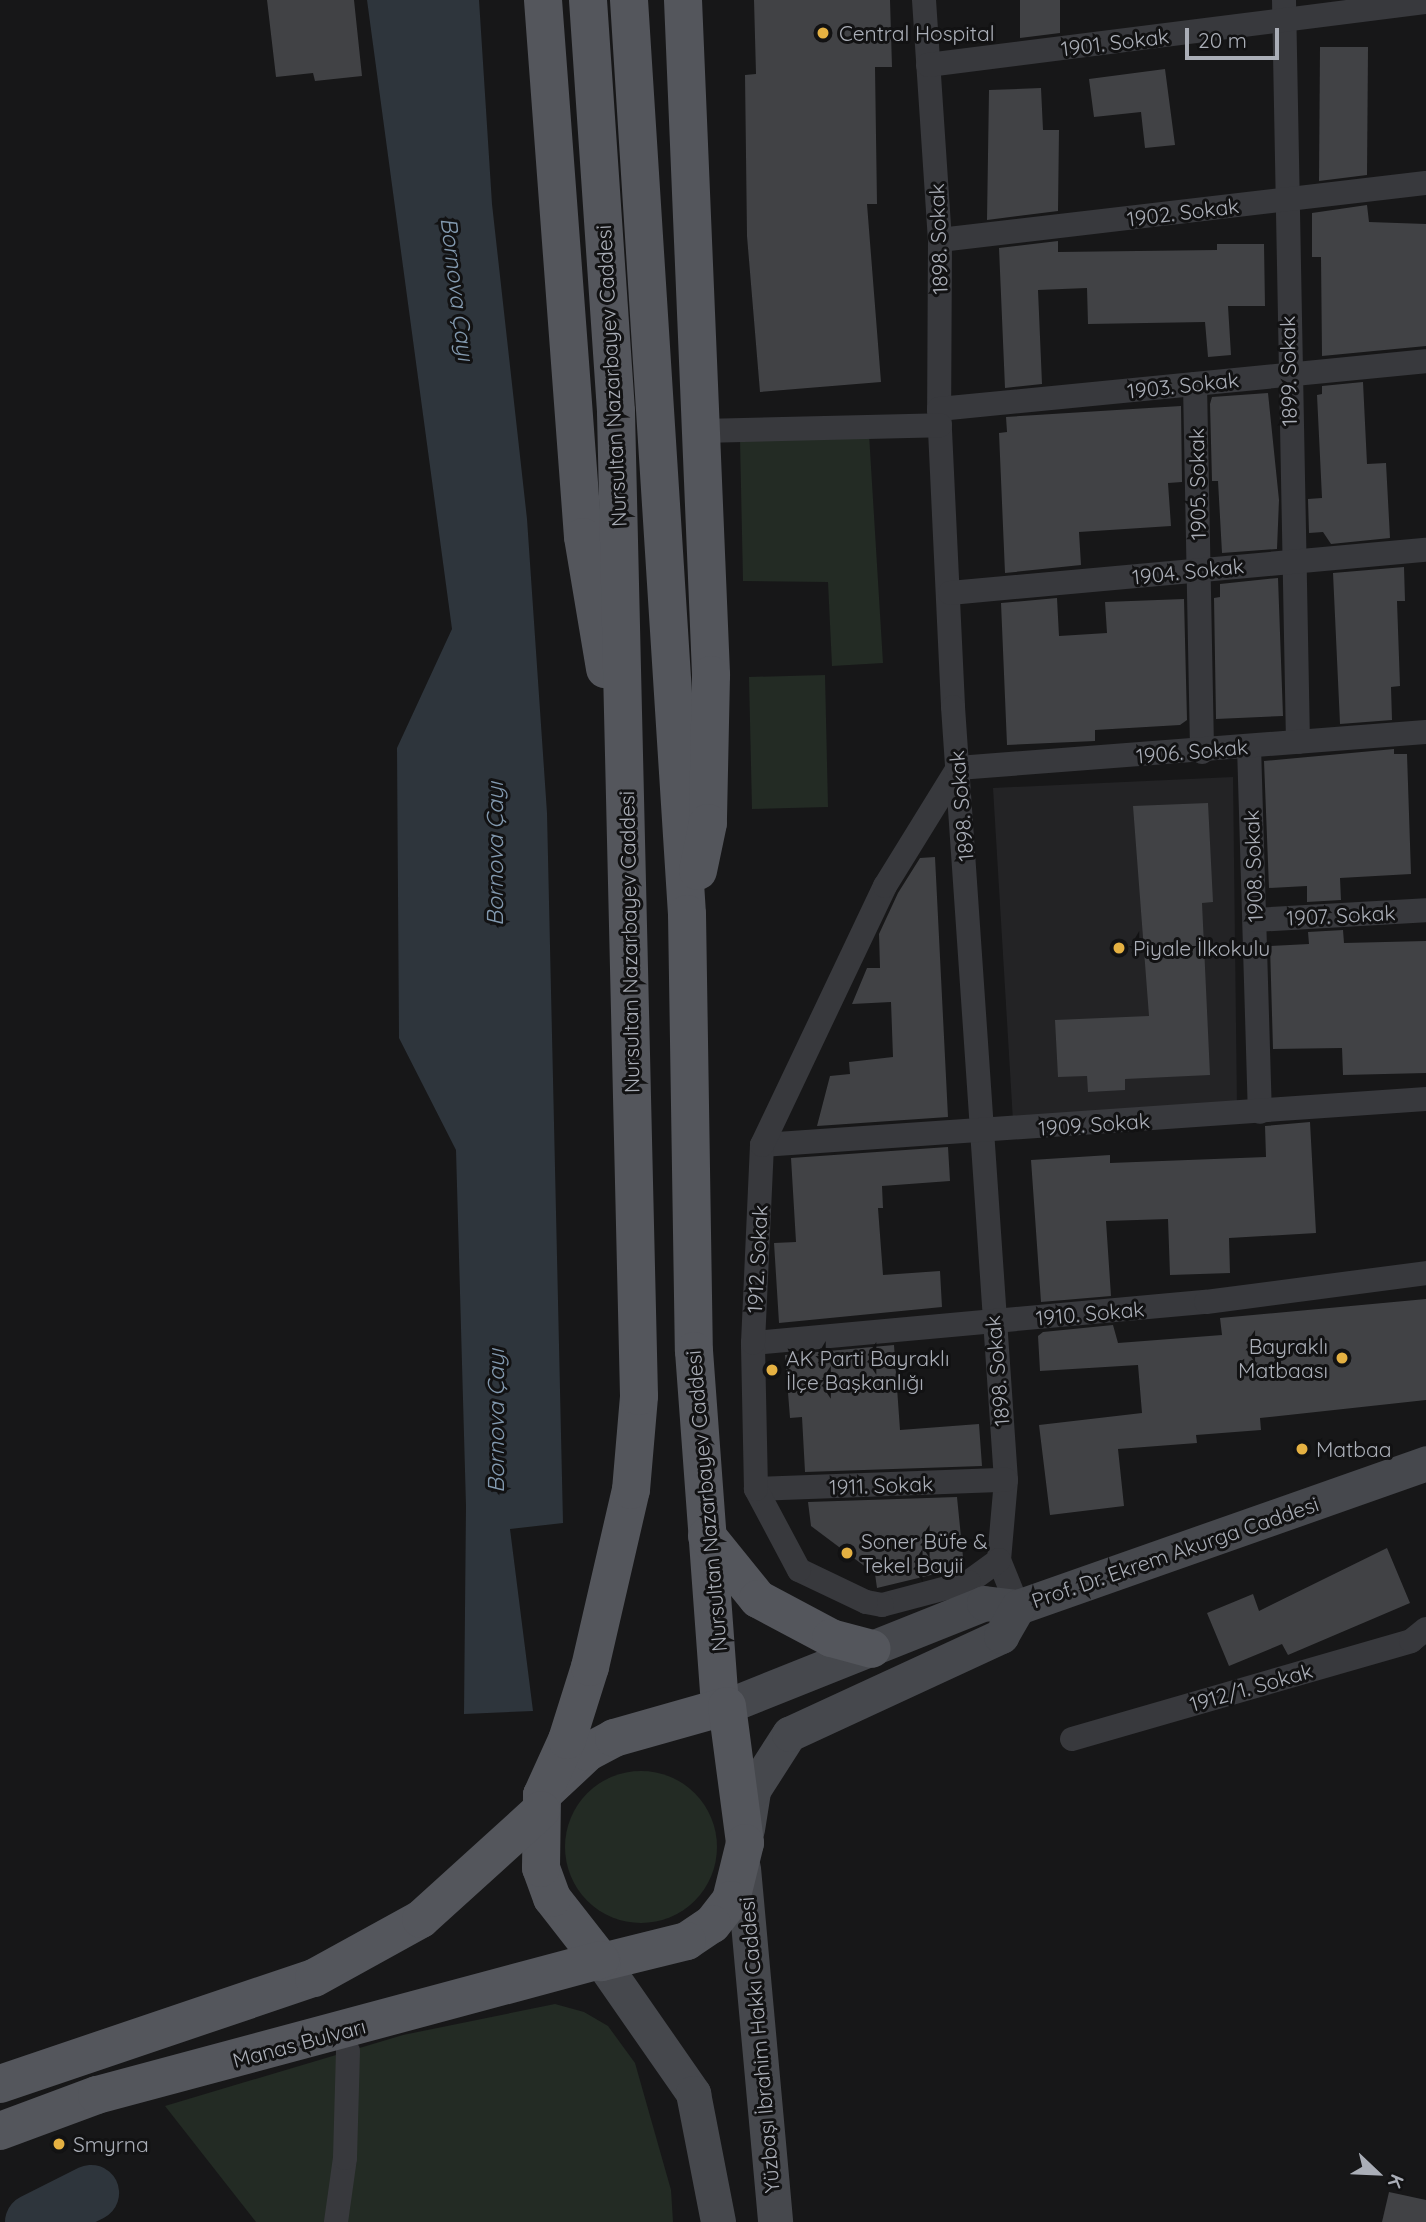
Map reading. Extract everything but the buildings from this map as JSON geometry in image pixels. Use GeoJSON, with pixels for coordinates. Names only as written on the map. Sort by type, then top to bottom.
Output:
{"type":"FeatureCollection","features":[{"type":"Feature","properties":{"kind":"main road"},"geometry":{"type":"LineString","coordinates":[[543,0],[583,537],[625,767]]}},
{"type":"Feature","properties":{"kind":"main road","name":"Nursultan Nazarbayev Caddesi"},"geometry":{"type":"LineString","coordinates":[[541,1802],[567,1740],[590,1667],[631,1490],[638,1433],[616,411],[588,0]]}},
{"type":"Feature","properties":{"kind":"main road","name":"Nursultan Nazarbayev Caddesi"},"geometry":{"type":"LineString","coordinates":[[629,0],[687,914],[694,1351],[723,1707]]}},
{"type":"Feature","properties":{"kind":"main road"},"geometry":{"type":"LineString","coordinates":[[683,0],[711,675],[708,823],[687,914]]}},
{"type":"Feature","properties":{"kind":"main road","name":"Prof. Dr. Ekrem Akurga Caddesi"},"geometry":{"type":"LineString","coordinates":[[723,1707],[984,1603],[1017,1607],[1426,1463]]}},
{"type":"Feature","properties":{"kind":"main road"},"geometry":{"type":"LineString","coordinates":[[707,1536],[758,1599],[831,1638],[872,1649]]}},
{"type":"Feature","properties":{"kind":"main road","name":"Yüzbaşı İbrahim Hakkı Caddesi"},"geometry":{"type":"LineString","coordinates":[[775,2222],[744,1856],[754,1790],[789,1734],[1001,1636],[1017,1607]]}},
{"type":"Feature","properties":{"kind":"main road"},"geometry":{"type":"LineString","coordinates":[[0,2084],[314,1978],[421,1919],[541,1802],[588,1752],[614,1738],[723,1707],[744,1856],[731,1899],[712,1924],[687,1941],[601,1961]]}},
{"type":"Feature","properties":{"kind":"main road"},"geometry":{"type":"LineString","coordinates":[[541,1802],[541,1868],[552,1898],[601,1961],[693,2093],[718,2222]]}},
{"type":"Feature","properties":{"kind":"main road","name":"Manas Bulvarı"},"geometry":{"type":"LineString","coordinates":[[0,2131],[97,2095],[601,1961]]}},
{"type":"Feature","properties":{"kind":"street","name":"1898. Sokak"},"geometry":{"type":"LineString","coordinates":[[924,0],[940,240],[940,417],[958,768],[984,1132],[992,1322],[1006,1480],[999,1560],[1017,1607]]}},
{"type":"Feature","properties":{"kind":"street","name":"1901. Sokak"},"geometry":{"type":"LineString","coordinates":[[928,65],[1284,10],[1426,2]]}},
{"type":"Feature","properties":{"kind":"street","name":"1899. Sokak"},"geometry":{"type":"LineString","coordinates":[[1284,10],[1287,375],[1297,742]]}},
{"type":"Feature","properties":{"kind":"street","name":"1902. Sokak"},"geometry":{"type":"LineString","coordinates":[[940,240],[1426,183]]}},
{"type":"Feature","properties":{"kind":"street","name":"1903. Sokak"},"geometry":{"type":"LineString","coordinates":[[701,431],[940,417],[1195,384],[1426,361]]}},
{"type":"Feature","properties":{"kind":"street","name":"1905. Sokak"},"geometry":{"type":"LineString","coordinates":[[1195,384],[1202,752]]}},
{"type":"Feature","properties":{"kind":"street","name":"1904. Sokak"},"geometry":{"type":"LineString","coordinates":[[950,593],[1294,559],[1426,550]]}},
{"type":"Feature","properties":{"kind":"street","name":"1906. Sokak"},"geometry":{"type":"LineString","coordinates":[[958,768],[1202,752],[1426,732]]}},
{"type":"Feature","properties":{"kind":"street","name":"1908. Sokak"},"geometry":{"type":"LineString","coordinates":[[1249,746],[1260,1112]]}},
{"type":"Feature","properties":{"kind":"street","name":"1912. Sokak"},"geometry":{"type":"LineString","coordinates":[[958,768],[885,886],[762,1145],[753,1343],[756,1489],[799,1570],[866,1602],[883,1605],[969,1582],[999,1560]]}},
{"type":"Feature","properties":{"kind":"street","name":"1907. Sokak"},"geometry":{"type":"LineString","coordinates":[[1255,920],[1426,910]]}},
{"type":"Feature","properties":{"kind":"street","name":"1909. Sokak"},"geometry":{"type":"LineString","coordinates":[[762,1145],[984,1132],[1426,1099]]}},
{"type":"Feature","properties":{"kind":"street","name":"1910. Sokak"},"geometry":{"type":"LineString","coordinates":[[753,1343],[1206,1302],[1426,1273]]}},
{"type":"Feature","properties":{"kind":"street","name":"1911. Sokak"},"geometry":{"type":"LineString","coordinates":[[756,1489],[1006,1480]]}},
{"type":"Feature","properties":{"kind":"street","name":"1912/1. Sokak"},"geometry":{"type":"LineString","coordinates":[[1072,1739],[1411,1641],[1426,1629]]}},
{"type":"Feature","properties":{"kind":"street"},"geometry":{"type":"LineString","coordinates":[[336,2222],[345,2158],[348,2050]]}},
{"type":"Feature","properties":{"kind":"shaded area"},"geometry":{"type":"Polygon","coordinates":[[[869,434],[883,663],[832,666],[828,582],[743,581],[740,440],[869,434]]]}},
{"type":"Feature","properties":{"kind":"shaded area"},"geometry":{"type":"Polygon","coordinates":[[[825,675],[828,807],[752,809],[749,677],[825,675]]]}},
{"type":"Feature","properties":{"kind":"shaded area","name":"Piyale İlkokulu"},"geometry":{"type":"Polygon","coordinates":[[[1233,777],[1237,1108],[1013,1121],[993,788],[1233,777]]]}},
{"type":"Feature","properties":{"kind":"shaded area"},"geometry":{"type":"Polygon","coordinates":[[[641,1771],[670,1777],[695,1793],[711,1818],[717,1847],[711,1876],[695,1901],[670,1917],[641,1923],[612,1917],[587,1901],[571,1876],[565,1847],[571,1818],[587,1793],[612,1777],[641,1771]]]}},
{"type":"Feature","properties":{"kind":"shaded area"},"geometry":{"type":"Polygon","coordinates":[[[555,2004],[584,2012],[608,2026],[635,2063],[671,2190],[673,2222],[256,2222],[165,2106],[403,2035],[555,2004]]]}},
{"type":"Feature","properties":{"kind":"water"},"geometry":{"type":"Polygon","coordinates":[[[367,0],[479,0],[492,204],[527,519],[547,813],[563,1523],[510,1529],[533,1711],[464,1714],[466,1506],[456,1150],[399,1038],[397,748],[452,629],[367,0]]]}},
{"type":"Feature","properties":{"kind":"waterway","name":"Bornova Çayı"},"geometry":{"type":"LineString","coordinates":[[33,2222],[91,2193]]}},
{"type":"Feature","properties":{"kind":"place","name":"Central Hospital"},"geometry":{"type":"Point","coordinates":[823,33]}},
{"type":"Feature","properties":{"kind":"place","name":"Piyale İlkokulu"},"geometry":{"type":"Point","coordinates":[1119,948]}},
{"type":"Feature","properties":{"kind":"place","name":"Bayraklı Matbaası"},"geometry":{"type":"Point","coordinates":[1342,1358]}},
{"type":"Feature","properties":{"kind":"place","name":"AK Parti Bayraklı İlçe Başkanlığı"},"geometry":{"type":"Point","coordinates":[772,1370]}},
{"type":"Feature","properties":{"kind":"place","name":"Matbaa"},"geometry":{"type":"Point","coordinates":[1302,1449]}},
{"type":"Feature","properties":{"kind":"place","name":"Soner Büfe & Tekel Bayii"},"geometry":{"type":"Point","coordinates":[847,1553]}},
{"type":"Feature","properties":{"kind":"place","name":"Smyrna"},"geometry":{"type":"Point","coordinates":[59,2144]}}]}
